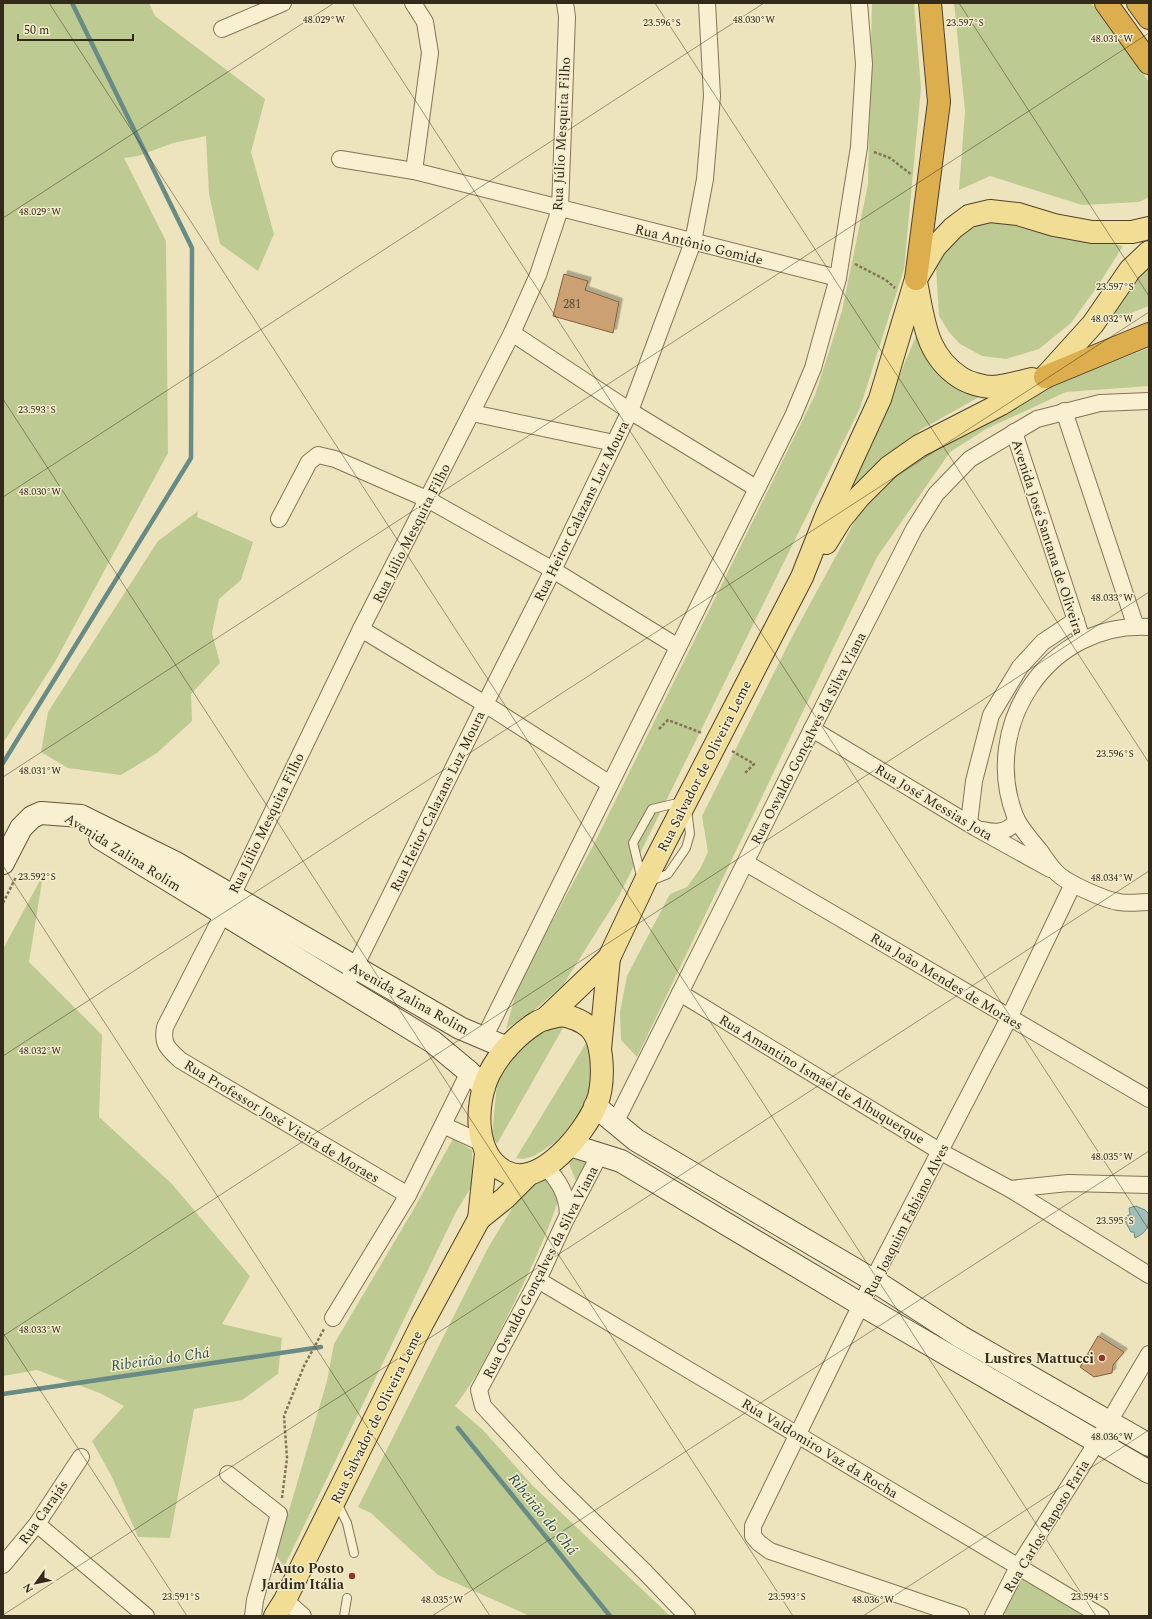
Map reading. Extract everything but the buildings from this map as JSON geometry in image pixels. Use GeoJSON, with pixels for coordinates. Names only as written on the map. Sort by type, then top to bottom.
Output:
{"type":"FeatureCollection","features":[{"type":"Feature","properties":{"kind":"highway"},"geometry":{"type":"LineString","coordinates":[[916,279],[939,102],[930,3]]}},
{"type":"Feature","properties":{"kind":"highway"},"geometry":{"type":"LineString","coordinates":[[1106,3],[1149,63]]}},
{"type":"Feature","properties":{"kind":"highway"},"geometry":{"type":"LineString","coordinates":[[1138,3],[1149,18]]}},
{"type":"Feature","properties":{"kind":"highway"},"geometry":{"type":"LineString","coordinates":[[1045,377],[1149,334]]}},
{"type":"Feature","properties":{"kind":"main road"},"geometry":{"type":"LineString","coordinates":[[802,577],[827,514],[880,399],[916,279],[934,247],[953,228],[969,216],[990,211],[1018,214],[1054,225],[1092,232],[1132,232],[1149,228]]}},
{"type":"Feature","properties":{"kind":"main road"},"geometry":{"type":"LineString","coordinates":[[802,577],[819,556],[850,508],[889,467],[919,446],[1001,404],[1045,377],[1093,324],[1130,270],[1149,252]]}},
{"type":"Feature","properties":{"kind":"main road"},"geometry":{"type":"LineString","coordinates":[[916,279],[923,317],[933,350],[947,368],[968,382],[992,387],[1045,377]]}},
{"type":"Feature","properties":{"kind":"main road","name":"Rua Salvador de Oliveira Leme"},"geometry":{"type":"LineString","coordinates":[[609,958],[643,884],[802,577]]}},
{"type":"Feature","properties":{"kind":"main road","name":"Avenida Zalina Rolim"},"geometry":{"type":"LineString","coordinates":[[3,863],[26,821],[40,813],[81,816],[116,831],[174,862],[227,904],[345,988],[433,1042],[477,1080]]}},
{"type":"Feature","properties":{"kind":"main road","name":"Avenida Zalina Rolim"},"geometry":{"type":"LineString","coordinates":[[227,904],[355,968],[460,1028],[507,1048]]}},
{"type":"Feature","properties":{"kind":"main road"},"geometry":{"type":"LineString","coordinates":[[545,1019],[609,958]]}},
{"type":"Feature","properties":{"kind":"main road"},"geometry":{"type":"LineString","coordinates":[[479,1219],[537,1170],[570,1145],[588,1121],[595,1106],[600,1089],[600,1049],[609,958]]}},
{"type":"Feature","properties":{"kind":"main road"},"geometry":{"type":"LineString","coordinates":[[479,1219],[484,1148],[479,1127],[477,1080],[493,1068],[507,1048],[523,1032],[537,1022],[545,1019],[562,1015],[577,1018],[590,1028],[600,1049]]}},
{"type":"Feature","properties":{"kind":"main road"},"geometry":{"type":"LineString","coordinates":[[595,1106],[636,1140],[873,1280],[961,1337],[1149,1445]]}},
{"type":"Feature","properties":{"kind":"main road"},"geometry":{"type":"LineString","coordinates":[[570,1145],[621,1161],[862,1305],[1149,1472]]}},
{"type":"Feature","properties":{"kind":"main road"},"geometry":{"type":"LineString","coordinates":[[484,1148],[494,1163],[505,1172],[519,1176],[537,1170]]}},
{"type":"Feature","properties":{"kind":"main road","name":"Rua Salvador de Oliveira Leme"},"geometry":{"type":"LineString","coordinates":[[280,1608],[422,1324],[479,1219]]}},
{"type":"Feature","properties":{"kind":"street"},"geometry":{"type":"LineString","coordinates":[[222,30],[283,3]]}},
{"type":"Feature","properties":{"kind":"street"},"geometry":{"type":"LineString","coordinates":[[413,3],[424,22],[430,53],[414,171]]}},
{"type":"Feature","properties":{"kind":"street","name":"Rua Júlio Mesquita Filho"},"geometry":{"type":"LineString","coordinates":[[163,1039],[165,1027],[227,904],[361,629],[429,500],[472,414],[512,333],[538,275],[560,209],[567,17],[565,3]]}},
{"type":"Feature","properties":{"kind":"street","name":"Rua Heitor Calazans Luz Moura"},"geometry":{"type":"LineString","coordinates":[[345,988],[484,704],[553,570],[630,411],[693,242],[705,179],[712,96],[707,3]]}},
{"type":"Feature","properties":{"kind":"street"},"geometry":{"type":"LineString","coordinates":[[484,1038],[793,416],[813,368],[838,278],[859,147],[864,64],[859,3]]}},
{"type":"Feature","properties":{"kind":"street","name":"Rua Antônio Gomide"},"geometry":{"type":"LineString","coordinates":[[340,159],[414,171],[838,278]]}},
{"type":"Feature","properties":{"kind":"street"},"geometry":{"type":"LineString","coordinates":[[512,333],[630,411],[756,488]]}},
{"type":"Feature","properties":{"kind":"street","name":"Rua Osvaldo Gonçalves da Silva Viana"},"geometry":{"type":"LineString","coordinates":[[615,1123],[812,729],[914,530],[936,494],[970,459],[1037,419],[1100,403],[1149,401]]}},
{"type":"Feature","properties":{"kind":"street"},"geometry":{"type":"LineString","coordinates":[[1064,411],[1143,627],[1109,631],[1083,641],[1057,656],[1036,677],[1018,709],[1010,730],[1005,760],[1007,789],[1016,818],[1057,873],[1073,884],[1118,902],[1149,902]]}},
{"type":"Feature","properties":{"kind":"street"},"geometry":{"type":"LineString","coordinates":[[472,414],[614,443]]}},
{"type":"Feature","properties":{"kind":"street","name":"Avenida José Santana de Oliveira"},"geometry":{"type":"LineString","coordinates":[[1014,432],[1083,641]]}},
{"type":"Feature","properties":{"kind":"street"},"geometry":{"type":"LineString","coordinates":[[279,519],[309,462],[318,456],[335,459],[429,500],[553,570],[678,647]]}},
{"type":"Feature","properties":{"kind":"street"},"geometry":{"type":"LineString","coordinates":[[1016,818],[1015,823],[1011,827],[1000,832],[972,825],[974,781],[991,715],[1020,667],[1043,642],[1076,620]]}},
{"type":"Feature","properties":{"kind":"street"},"geometry":{"type":"LineString","coordinates":[[361,629],[484,704],[610,784]]}},
{"type":"Feature","properties":{"kind":"street","name":"Rua José Messias Jota"},"geometry":{"type":"LineString","coordinates":[[812,729],[972,825],[1057,873]]}},
{"type":"Feature","properties":{"kind":"street","name":"Rua João Mendes de Moraes"},"geometry":{"type":"LineString","coordinates":[[746,863],[1149,1099]]}},
{"type":"Feature","properties":{"kind":"street","name":"Rua Joaquim Fabiano Alves"},"geometry":{"type":"LineString","coordinates":[[961,1616],[770,1551],[759,1543],[753,1536],[753,1526],[873,1280],[941,1152],[1009,1018],[1073,884]]}},
{"type":"Feature","properties":{"kind":"street","name":"Rua Amantino Ismael de Albuquerque"},"geometry":{"type":"LineString","coordinates":[[680,993],[941,1152],[1010,1189],[1149,1275]]}},
{"type":"Feature","properties":{"kind":"street","name":"Rua Professor José Vieira de Moraes"},"geometry":{"type":"LineString","coordinates":[[163,1039],[169,1050],[180,1060],[408,1195]]}},
{"type":"Feature","properties":{"kind":"street"},"geometry":{"type":"LineString","coordinates":[[334,1318],[408,1195],[443,1125],[477,1080]]}},
{"type":"Feature","properties":{"kind":"street"},"geometry":{"type":"LineString","coordinates":[[443,1125],[484,1148]]}},
{"type":"Feature","properties":{"kind":"street","name":"Rua Osvaldo Gonçalves da Silva Viana"},"geometry":{"type":"LineString","coordinates":[[600,1154],[568,1214],[538,1280],[479,1390],[483,1406],[555,1484],[645,1572],[687,1616]]}},
{"type":"Feature","properties":{"kind":"street"},"geometry":{"type":"LineString","coordinates":[[537,1170],[556,1178],[566,1196],[568,1214]]}},
{"type":"Feature","properties":{"kind":"street"},"geometry":{"type":"LineString","coordinates":[[1010,1189],[1068,1183],[1149,1185]]}},
{"type":"Feature","properties":{"kind":"street","name":"Rua Valdomiro Vaz da Rocha"},"geometry":{"type":"LineString","coordinates":[[538,1280],[1101,1616]]}},
{"type":"Feature","properties":{"kind":"street","name":"Rua Carlos Raposo Faria"},"geometry":{"type":"LineString","coordinates":[[993,1616],[1018,1567],[1097,1442],[1149,1354]]}},
{"type":"Feature","properties":{"kind":"street","name":"Rua Carajás"},"geometry":{"type":"LineString","coordinates":[[3,1565],[37,1524],[80,1457]]}},
{"type":"Feature","properties":{"kind":"street"},"geometry":{"type":"LineString","coordinates":[[228,1474],[279,1514],[255,1600],[253,1616]]}},
{"type":"Feature","properties":{"kind":"street"},"geometry":{"type":"LineString","coordinates":[[37,1524],[146,1616]]}},
{"type":"Feature","properties":{"kind":"street"},"geometry":{"type":"LineString","coordinates":[[280,1608],[303,1616]]}},
{"type":"Feature","properties":{"kind":"lane"},"geometry":{"type":"LineString","coordinates":[[335,1500],[347,1523],[354,1553]]}},
{"type":"Feature","properties":{"kind":"lane"},"geometry":{"type":"LineString","coordinates":[[344,1616],[347,1598]]}},
{"type":"Feature","properties":{"kind":"path"},"geometry":{"type":"LineString","coordinates":[[859,147],[890,158],[912,176],[928,194]]}},
{"type":"Feature","properties":{"kind":"path"},"geometry":{"type":"LineString","coordinates":[[841,260],[866,268],[886,280],[910,300]]}},
{"type":"Feature","properties":{"kind":"path"},"geometry":{"type":"LineString","coordinates":[[659,729],[668,720],[717,739],[736,754],[754,764],[745,773]]}},
{"type":"Feature","properties":{"kind":"path"},"geometry":{"type":"LineString","coordinates":[[279,1514],[288,1458],[284,1416],[304,1365],[321,1332]]}},
{"type":"Feature","properties":{"kind":"green space"},"geometry":{"type":"Polygon","coordinates":[[[3,3],[149,3],[155,16],[265,99],[251,152],[274,234],[258,271],[220,244],[209,194],[206,136],[173,143],[138,156],[124,158],[166,241],[168,453],[56,660],[3,743],[3,3]]]}},
{"type":"Feature","properties":{"kind":"green space"},"geometry":{"type":"Polygon","coordinates":[[[872,3],[914,3],[921,88],[904,269],[860,408],[619,896],[563,985],[532,1012],[506,1029],[518,985],[595,842],[815,395],[842,311],[868,184],[872,3]]]}},
{"type":"Feature","properties":{"kind":"green space"},"geometry":{"type":"Polygon","coordinates":[[[954,3],[1091,3],[1149,82],[1149,197],[1139,202],[1082,205],[990,176],[959,190],[965,111],[954,3]]]}},
{"type":"Feature","properties":{"kind":"green space"},"geometry":{"type":"Polygon","coordinates":[[[991,218],[1123,246],[1097,287],[1071,323],[1039,349],[1006,359],[982,356],[960,344],[949,332],[939,316],[936,267],[949,239],[969,224],[991,218]]]}},
{"type":"Feature","properties":{"kind":"green space"},"geometry":{"type":"Polygon","coordinates":[[[1149,257],[1149,306],[1095,327],[1149,257]]]}},
{"type":"Feature","properties":{"kind":"green space"},"geometry":{"type":"Polygon","coordinates":[[[918,331],[986,393],[922,429],[878,465],[845,495],[867,454],[918,331]]]}},
{"type":"Feature","properties":{"kind":"green space"},"geometry":{"type":"Polygon","coordinates":[[[1149,348],[1149,386],[1066,392],[986,429],[950,452],[877,557],[637,1057],[621,1040],[620,1012],[627,976],[670,894],[687,887],[700,869],[708,852],[702,816],[792,637],[862,508],[898,474],[942,444],[1038,391],[1149,348]]]}},
{"type":"Feature","properties":{"kind":"green space"},"geometry":{"type":"Polygon","coordinates":[[[198,511],[197,517],[253,542],[241,580],[219,599],[212,633],[220,663],[191,694],[192,721],[157,753],[121,775],[68,768],[41,752],[48,712],[158,541],[198,511]]]}},
{"type":"Feature","properties":{"kind":"green space"},"geometry":{"type":"Polygon","coordinates":[[[43,875],[29,962],[102,1035],[99,1117],[172,1184],[250,1276],[222,1324],[282,1338],[278,1374],[242,1400],[194,1409],[170,1538],[138,1537],[112,1477],[92,1441],[124,1406],[100,1393],[37,1370],[3,1376],[3,949],[43,875]]]}},
{"type":"Feature","properties":{"kind":"green space"},"geometry":{"type":"Polygon","coordinates":[[[568,1019],[497,1144],[492,1136],[497,1083],[504,1065],[529,1037],[568,1019]]]}},
{"type":"Feature","properties":{"kind":"green space"},"geometry":{"type":"Polygon","coordinates":[[[591,1035],[595,1044],[589,1096],[581,1114],[556,1142],[534,1156],[523,1159],[516,1158],[591,1035]]]}},
{"type":"Feature","properties":{"kind":"green space"},"geometry":{"type":"Polygon","coordinates":[[[453,1139],[472,1150],[473,1184],[456,1212],[284,1567],[276,1555],[327,1381],[334,1344],[453,1139]]]}},
{"type":"Feature","properties":{"kind":"green space"},"geometry":{"type":"Polygon","coordinates":[[[576,1155],[591,1157],[577,1184],[568,1161],[568,1159],[576,1155]]]}},
{"type":"Feature","properties":{"kind":"green space"},"geometry":{"type":"Polygon","coordinates":[[[545,1177],[559,1198],[548,1228],[530,1270],[491,1349],[478,1373],[455,1406],[483,1430],[533,1486],[670,1616],[530,1616],[438,1575],[371,1513],[358,1507],[488,1248],[514,1205],[538,1178],[545,1177]]]}},
{"type":"Feature","properties":{"kind":"green space"},"geometry":{"type":"Polygon","coordinates":[[[1024,1575],[1092,1616],[1009,1616],[1002,1613],[1024,1575]]]}},
{"type":"Feature","properties":{"kind":"water"},"geometry":{"type":"Polygon","coordinates":[[[1136,1206],[1145,1210],[1149,1214],[1149,1219],[1148,1226],[1145,1231],[1135,1238],[1134,1232],[1131,1232],[1125,1221],[1126,1217],[1130,1214],[1129,1208],[1136,1206]]]}},
{"type":"Feature","properties":{"kind":"waterway"},"geometry":{"type":"LineString","coordinates":[[3,763],[191,458],[192,248],[72,3]]}},
{"type":"Feature","properties":{"kind":"waterway","name":"Ribeirão do Chá"},"geometry":{"type":"LineString","coordinates":[[3,1394],[321,1347]]}},
{"type":"Feature","properties":{"kind":"waterway","name":"Ribeirão do Chá"},"geometry":{"type":"LineString","coordinates":[[458,1428],[610,1616]]}},
{"type":"Feature","properties":{"kind":"place","name":"Lustres Mattucci"},"geometry":{"type":"Point","coordinates":[1102,1358]}},
{"type":"Feature","properties":{"kind":"place","name":"Auto Posto Jardim Itália"},"geometry":{"type":"Point","coordinates":[352,1576]}}]}
